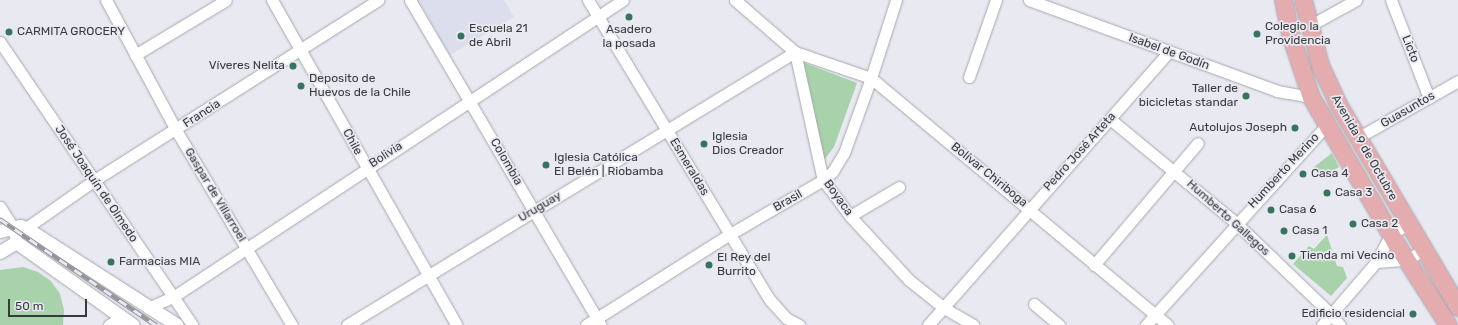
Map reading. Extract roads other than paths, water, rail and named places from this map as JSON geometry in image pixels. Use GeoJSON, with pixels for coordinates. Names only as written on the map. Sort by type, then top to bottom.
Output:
{"type":"FeatureCollection","features":[{"type":"Feature","properties":{"kind":"main road","name":"Avenida 9 de Octubre"},"geometry":{"type":"LineString","coordinates":[[1283,0],[1291,37],[1311,97],[1391,234],[1448,325]]}},
{"type":"Feature","properties":{"kind":"main road","name":"Avenida 9 de Octubre"},"geometry":{"type":"LineString","coordinates":[[1303,0],[1309,26],[1326,80],[1357,138],[1458,307]]}},
{"type":"Feature","properties":{"kind":"street","name":"Gaspar de Villarroel"},"geometry":{"type":"LineString","coordinates":[[106,0],[176,130],[292,325]]}},
{"type":"Feature","properties":{"kind":"street"},"geometry":{"type":"LineString","coordinates":[[135,55],[226,0]]}},
{"type":"Feature","properties":{"kind":"street","name":"Chile"},"geometry":{"type":"LineString","coordinates":[[272,0],[302,49],[366,168],[457,325]]}},
{"type":"Feature","properties":{"kind":"street","name":"Francia"},"geometry":{"type":"LineString","coordinates":[[26,228],[93,181],[176,130],[378,0]]}},
{"type":"Feature","properties":{"kind":"street","name":"Colombia"},"geometry":{"type":"LineString","coordinates":[[410,0],[598,322]]}},
{"type":"Feature","properties":{"kind":"street","name":"Esmeraldas"},"geometry":{"type":"LineString","coordinates":[[588,0],[770,300],[786,318],[799,325]]}},
{"type":"Feature","properties":{"kind":"street","name":"Bolivia"},"geometry":{"type":"LineString","coordinates":[[148,308],[173,297],[366,168],[623,0]]}},
{"type":"Feature","properties":{"kind":"street"},"geometry":{"type":"LineString","coordinates":[[735,0],[795,52]]}},
{"type":"Feature","properties":{"kind":"street","name":"Brasil"},"geometry":{"type":"LineString","coordinates":[[586,325],[598,322],[730,234],[823,180],[839,163],[871,78],[896,0]]}},
{"type":"Feature","properties":{"kind":"street"},"geometry":{"type":"LineString","coordinates":[[969,77],[996,0]]}},
{"type":"Feature","properties":{"kind":"street","name":"Isabel de Godín"},"geometry":{"type":"LineString","coordinates":[[1029,0],[1277,91],[1311,97]]}},
{"type":"Feature","properties":{"kind":"street"},"geometry":{"type":"LineString","coordinates":[[1309,26],[1356,0]]}},
{"type":"Feature","properties":{"kind":"street","name":"Licto"},"geometry":{"type":"LineString","coordinates":[[1391,0],[1429,98]]}},
{"type":"Feature","properties":{"kind":"street","name":"José Joaquín de Olmedo"},"geometry":{"type":"LineString","coordinates":[[0,42],[192,325]]}},
{"type":"Feature","properties":{"kind":"street","name":"Bolívar Chiriboga"},"geometry":{"type":"LineString","coordinates":[[795,52],[871,78],[1030,208],[1094,265],[1167,325]]}},
{"type":"Feature","properties":{"kind":"street","name":"Uruguay"},"geometry":{"type":"LineString","coordinates":[[347,325],[795,52]]}},
{"type":"Feature","properties":{"kind":"street","name":"Boyaca"},"geometry":{"type":"LineString","coordinates":[[795,52],[823,180],[850,216],[909,280],[944,308],[973,325]]}},
{"type":"Feature","properties":{"kind":"street","name":"Pedro José Arteta"},"geometry":{"type":"LineString","coordinates":[[928,325],[1169,52]]}},
{"type":"Feature","properties":{"kind":"street","name":"Guasuntos"},"geometry":{"type":"LineString","coordinates":[[1357,138],[1458,81]]}},
{"type":"Feature","properties":{"kind":"street","name":"Humberto Gallegos"},"geometry":{"type":"LineString","coordinates":[[1110,119],[1175,171],[1236,223],[1331,314],[1340,325]]}},
{"type":"Feature","properties":{"kind":"street","name":"Humberto Merino"},"geometry":{"type":"LineString","coordinates":[[1146,325],[1236,223],[1327,126]]}},
{"type":"Feature","properties":{"kind":"street"},"geometry":{"type":"LineString","coordinates":[[1094,265],[1198,143]]}},
{"type":"Feature","properties":{"kind":"street"},"geometry":{"type":"LineString","coordinates":[[850,216],[899,187]]}},
{"type":"Feature","properties":{"kind":"street"},"geometry":{"type":"LineString","coordinates":[[0,208],[13,228],[16,242],[133,325]]}},
{"type":"Feature","properties":{"kind":"street"},"geometry":{"type":"LineString","coordinates":[[1322,325],[1376,262],[1391,234],[1408,224]]}},
{"type":"Feature","properties":{"kind":"street"},"geometry":{"type":"LineString","coordinates":[[0,231],[13,228],[26,228],[148,308],[177,325]]}},
{"type":"Feature","properties":{"kind":"street"},"geometry":{"type":"LineString","coordinates":[[0,252],[16,242]]}},
{"type":"Feature","properties":{"kind":"street"},"geometry":{"type":"LineString","coordinates":[[1376,262],[1392,263],[1407,260],[1423,250]]}},
{"type":"Feature","properties":{"kind":"street"},"geometry":{"type":"LineString","coordinates":[[1034,304],[1059,325]]}},
{"type":"Feature","properties":{"kind":"street"},"geometry":{"type":"LineString","coordinates":[[109,325],[122,317]]}},
{"type":"Feature","properties":{"kind":"railway"},"geometry":{"type":"LineString","coordinates":[[0,219],[156,325]]}},
{"type":"Feature","properties":{"kind":"place","name":"Asadero la posada"},"geometry":{"type":"Point","coordinates":[629,17]}},
{"type":"Feature","properties":{"kind":"place","name":"CARMITA GROCERY"},"geometry":{"type":"Point","coordinates":[9,32]}},
{"type":"Feature","properties":{"kind":"place","name":"Colegio la Providencia"},"geometry":{"type":"Point","coordinates":[1257,34]}},
{"type":"Feature","properties":{"kind":"place","name":"Escuela 21 de Abril"},"geometry":{"type":"Point","coordinates":[461,36]}},
{"type":"Feature","properties":{"kind":"place","name":"Víveres Nelita"},"geometry":{"type":"Point","coordinates":[293,66]}},
{"type":"Feature","properties":{"kind":"place","name":"Deposito de Huevos de la Chile"},"geometry":{"type":"Point","coordinates":[301,86]}},
{"type":"Feature","properties":{"kind":"place","name":"Taller de bicicletas standar"},"geometry":{"type":"Point","coordinates":[1246,96]}},
{"type":"Feature","properties":{"kind":"place","name":"Autolujos Joseph"},"geometry":{"type":"Point","coordinates":[1295,128]}},
{"type":"Feature","properties":{"kind":"place","name":"Iglesia Dios Creador"},"geometry":{"type":"Point","coordinates":[704,144]}},
{"type":"Feature","properties":{"kind":"place","name":"Iglesia Católica El Belén | Riobamba"},"geometry":{"type":"Point","coordinates":[546,165]}},
{"type":"Feature","properties":{"kind":"place","name":"Casa 4"},"geometry":{"type":"Point","coordinates":[1303,174]}},
{"type":"Feature","properties":{"kind":"place","name":"Casa 3"},"geometry":{"type":"Point","coordinates":[1327,193]}},
{"type":"Feature","properties":{"kind":"place","name":"Casa 6"},"geometry":{"type":"Point","coordinates":[1271,210]}},
{"type":"Feature","properties":{"kind":"place","name":"Casa 2"},"geometry":{"type":"Point","coordinates":[1353,224]}},
{"type":"Feature","properties":{"kind":"place","name":"Casa 1"},"geometry":{"type":"Point","coordinates":[1284,231]}},
{"type":"Feature","properties":{"kind":"place","name":"Tienda mi Vecino"},"geometry":{"type":"Point","coordinates":[1292,256]}},
{"type":"Feature","properties":{"kind":"place","name":"Farmacias MIA"},"geometry":{"type":"Point","coordinates":[111,262]}},
{"type":"Feature","properties":{"kind":"place","name":"El Rey del Burrito"},"geometry":{"type":"Point","coordinates":[709,265]}},
{"type":"Feature","properties":{"kind":"place","name":"Edificio residencial"},"geometry":{"type":"Point","coordinates":[1413,314]}}]}
